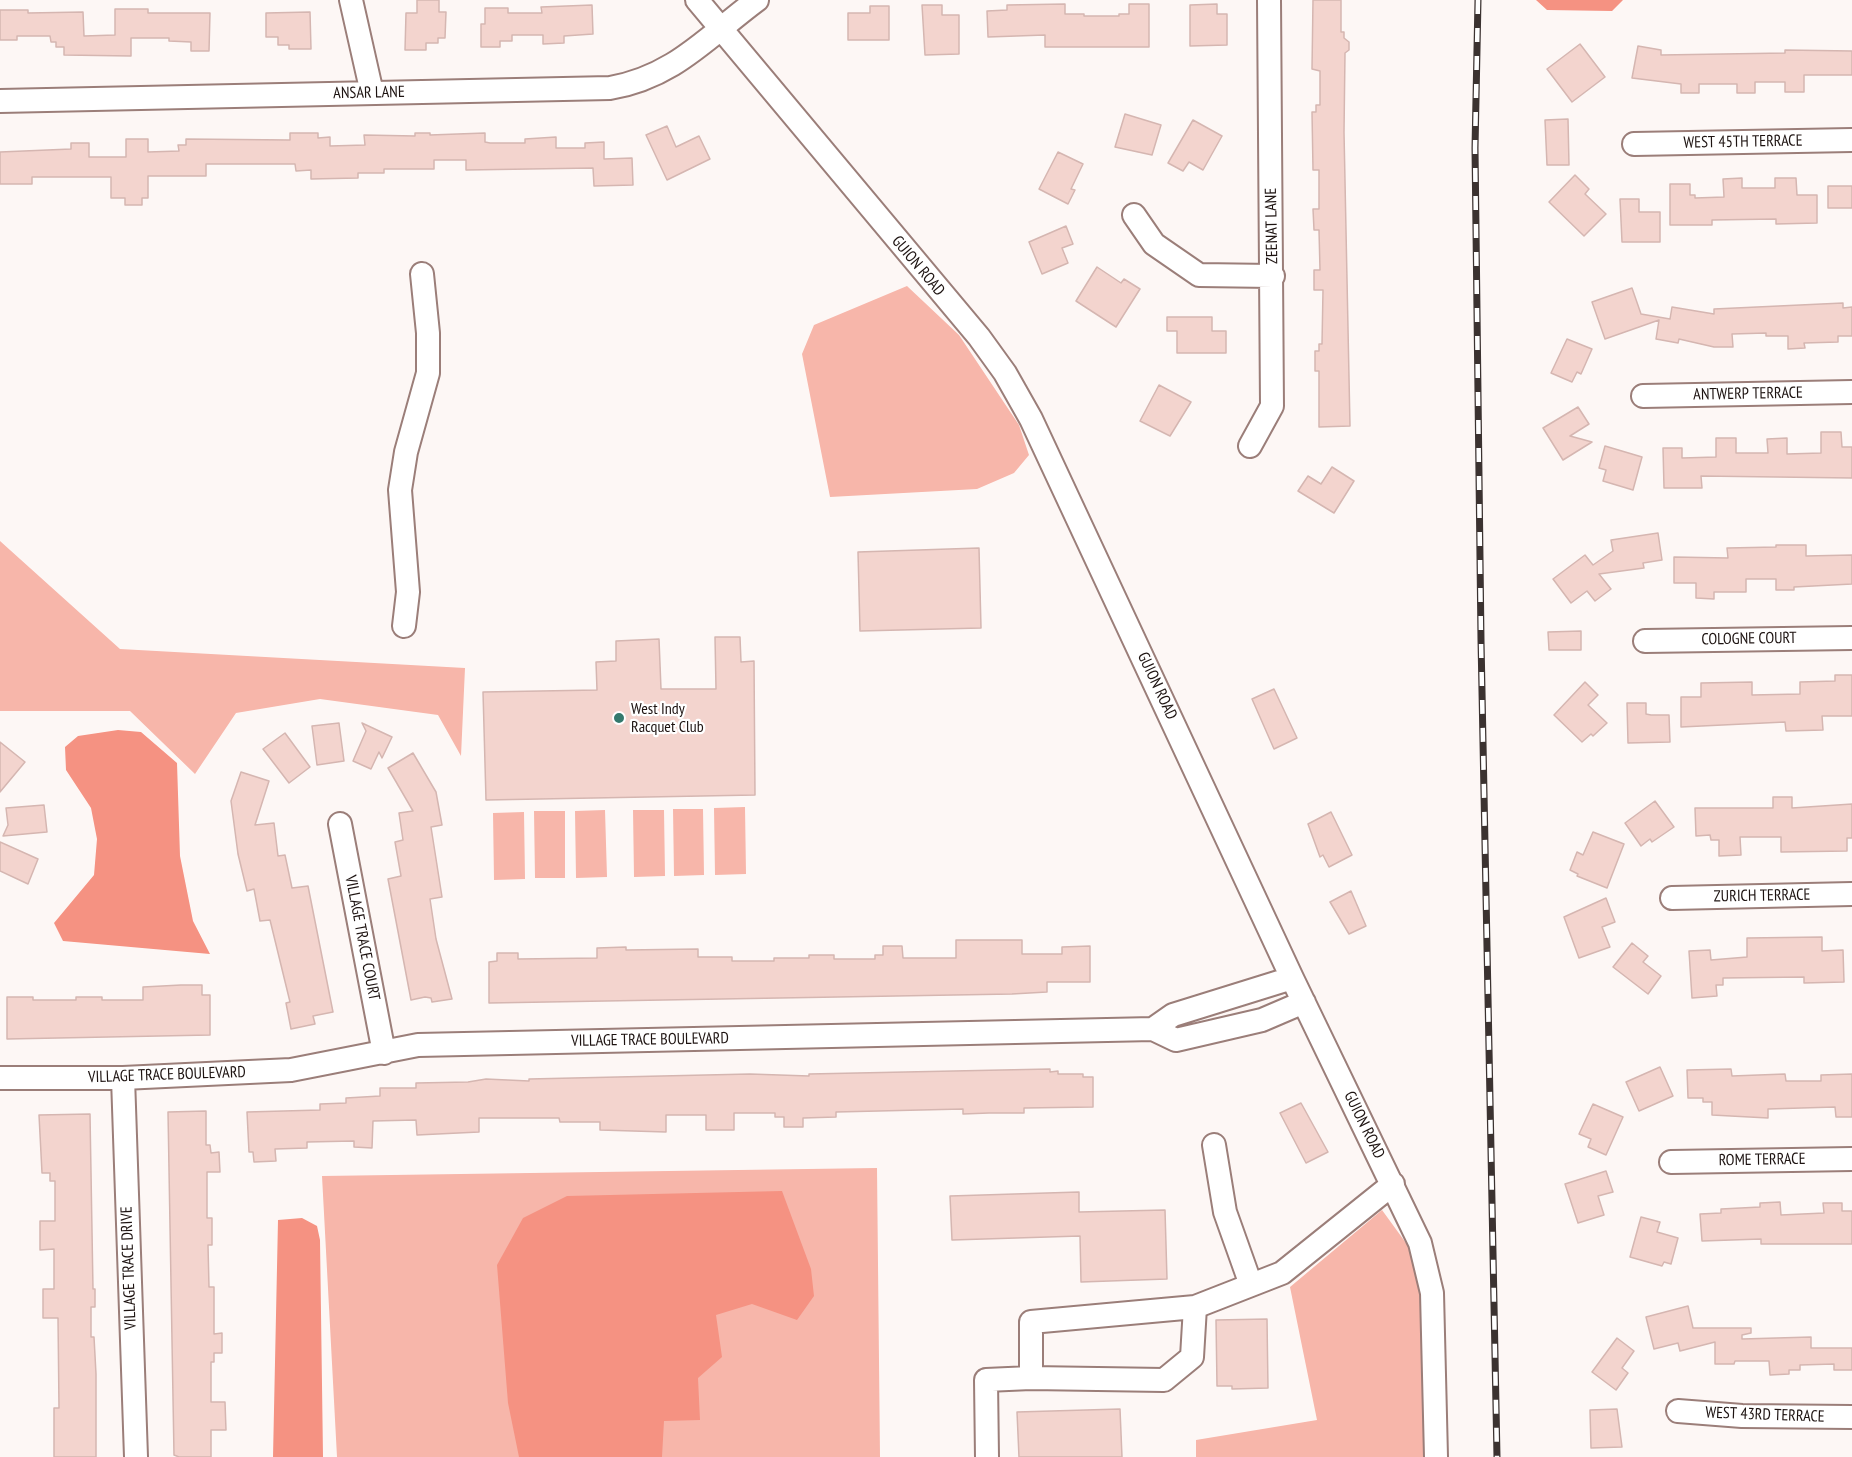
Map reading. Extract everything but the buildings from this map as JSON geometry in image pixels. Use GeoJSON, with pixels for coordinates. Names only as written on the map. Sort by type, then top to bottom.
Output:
{"type":"FeatureCollection","features":[{"type":"Feature","properties":{"kind":"street"},"geometry":{"type":"LineString","coordinates":[[351,0],[372,93]]}},
{"type":"Feature","properties":{"kind":"street","name":"GUION ROAD"},"geometry":{"type":"LineString","coordinates":[[697,0],[968,323],[1019,395],[1292,978],[1420,1243],[1432,1293],[1436,1457]]}},
{"type":"Feature","properties":{"kind":"street","name":"ANSAR LANE"},"geometry":{"type":"LineString","coordinates":[[0,101],[610,88],[633,84],[668,69],[757,0]]}},
{"type":"Feature","properties":{"kind":"street","name":"ZEENAT LANE"},"geometry":{"type":"LineString","coordinates":[[1250,446],[1272,406],[1273,276],[1269,0]]}},
{"type":"Feature","properties":{"kind":"street","name":"WEST 45TH TERRACE"},"geometry":{"type":"LineString","coordinates":[[1634,144],[1852,140]]}},
{"type":"Feature","properties":{"kind":"street"},"geometry":{"type":"LineString","coordinates":[[1134,215],[1154,244],[1199,275],[1273,276]]}},
{"type":"Feature","properties":{"kind":"street"},"geometry":{"type":"LineString","coordinates":[[404,626],[408,592],[400,490],[406,452],[428,373],[428,333],[422,274]]}},
{"type":"Feature","properties":{"kind":"street","name":"ANTWERP TERRACE"},"geometry":{"type":"LineString","coordinates":[[1643,396],[1852,392]]}},
{"type":"Feature","properties":{"kind":"street","name":"COLOGNE COURT"},"geometry":{"type":"LineString","coordinates":[[1645,641],[1852,638]]}},
{"type":"Feature","properties":{"kind":"street","name":"VILLAGE TRACE COURT"},"geometry":{"type":"LineString","coordinates":[[340,824],[384,1053]]}},
{"type":"Feature","properties":{"kind":"street","name":"ZURICH TERRACE"},"geometry":{"type":"LineString","coordinates":[[1672,898],[1852,894]]}},
{"type":"Feature","properties":{"kind":"street"},"geometry":{"type":"LineString","coordinates":[[1292,978],[1173,1015],[1153,1029],[1176,1040],[1262,1020],[1304,1002]]}},
{"type":"Feature","properties":{"kind":"street","name":"VILLAGE TRACE BOULEVARD"},"geometry":{"type":"LineString","coordinates":[[0,1078],[123,1078],[291,1070],[418,1045],[1153,1029]]}},
{"type":"Feature","properties":{"kind":"street","name":"VILLAGE TRACE DRIVE"},"geometry":{"type":"LineString","coordinates":[[123,1078],[136,1457]]}},
{"type":"Feature","properties":{"kind":"street"},"geometry":{"type":"LineString","coordinates":[[1214,1144],[1225,1212],[1251,1285]]}},
{"type":"Feature","properties":{"kind":"street","name":"ROME TERRACE"},"geometry":{"type":"LineString","coordinates":[[1671,1162],[1852,1159]]}},
{"type":"Feature","properties":{"kind":"street"},"geometry":{"type":"LineString","coordinates":[[1031,1378],[1031,1322],[1195,1307],[1282,1273],[1393,1184]]}},
{"type":"Feature","properties":{"kind":"street"},"geometry":{"type":"LineString","coordinates":[[987,1457],[986,1380],[1031,1378],[1164,1380],[1192,1357],[1195,1307]]}},
{"type":"Feature","properties":{"kind":"street","name":"WEST 43RD TERRACE"},"geometry":{"type":"LineString","coordinates":[[1678,1411],[1742,1416],[1852,1417]]}},
{"type":"Feature","properties":{"kind":"shaded area"},"geometry":{"type":"Polygon","coordinates":[[[1536,0],[1623,0],[1612,11],[1547,10],[1536,0]]]}},
{"type":"Feature","properties":{"kind":"shaded area"},"geometry":{"type":"Polygon","coordinates":[[[907,286],[959,335],[1019,425],[1029,455],[1014,473],[977,489],[830,497],[802,354],[814,325],[907,286]]]}},
{"type":"Feature","properties":{"kind":"shaded area"},"geometry":{"type":"Polygon","coordinates":[[[0,541],[120,649],[465,668],[461,756],[438,715],[320,699],[236,713],[195,774],[130,711],[0,711],[0,541]]]}},
{"type":"Feature","properties":{"kind":"shaded area"},"geometry":{"type":"Polygon","coordinates":[[[118,730],[141,732],[177,763],[180,856],[193,921],[210,954],[63,941],[54,923],[94,875],[97,839],[91,808],[66,770],[65,747],[78,736],[118,730]]]}},
{"type":"Feature","properties":{"kind":"shaded area"},"geometry":{"type":"Polygon","coordinates":[[[745,807],[746,874],[715,875],[714,808],[745,807]]]}},
{"type":"Feature","properties":{"kind":"shaded area"},"geometry":{"type":"Polygon","coordinates":[[[673,809],[703,809],[704,875],[674,876],[673,809]]]}},
{"type":"Feature","properties":{"kind":"shaded area"},"geometry":{"type":"Polygon","coordinates":[[[605,810],[607,877],[576,878],[575,811],[605,810]]]}},
{"type":"Feature","properties":{"kind":"shaded area"},"geometry":{"type":"Polygon","coordinates":[[[633,810],[664,810],[665,876],[634,877],[633,810]]]}},
{"type":"Feature","properties":{"kind":"shaded area"},"geometry":{"type":"Polygon","coordinates":[[[534,811],[565,811],[565,878],[535,878],[534,811]]]}},
{"type":"Feature","properties":{"kind":"shaded area"},"geometry":{"type":"Polygon","coordinates":[[[524,812],[525,879],[494,880],[493,813],[524,812]]]}},
{"type":"Feature","properties":{"kind":"shaded area"},"geometry":{"type":"Polygon","coordinates":[[[877,1168],[880,1457],[337,1457],[322,1176],[877,1168]]]}},
{"type":"Feature","properties":{"kind":"shaded area"},"geometry":{"type":"Polygon","coordinates":[[[782,1191],[811,1269],[814,1296],[797,1320],[752,1304],[716,1315],[722,1357],[698,1378],[700,1420],[664,1421],[662,1457],[519,1457],[508,1403],[497,1265],[523,1218],[567,1196],[782,1191]]]}},
{"type":"Feature","properties":{"kind":"shaded area"},"geometry":{"type":"Polygon","coordinates":[[[1382,1210],[1430,1276],[1436,1457],[1196,1457],[1196,1440],[1317,1420],[1290,1287],[1382,1210]]]}},
{"type":"Feature","properties":{"kind":"shaded area"},"geometry":{"type":"Polygon","coordinates":[[[302,1218],[317,1226],[320,1240],[323,1457],[273,1457],[278,1220],[302,1218]]]}},
{"type":"Feature","properties":{"kind":"railway"},"geometry":{"type":"LineString","coordinates":[[1478,0],[1475,148],[1481,640],[1497,1457]]}},
{"type":"Feature","properties":{"kind":"place","name":"West Indy Racquet Club"},"geometry":{"type":"Point","coordinates":[619,718]}}]}
